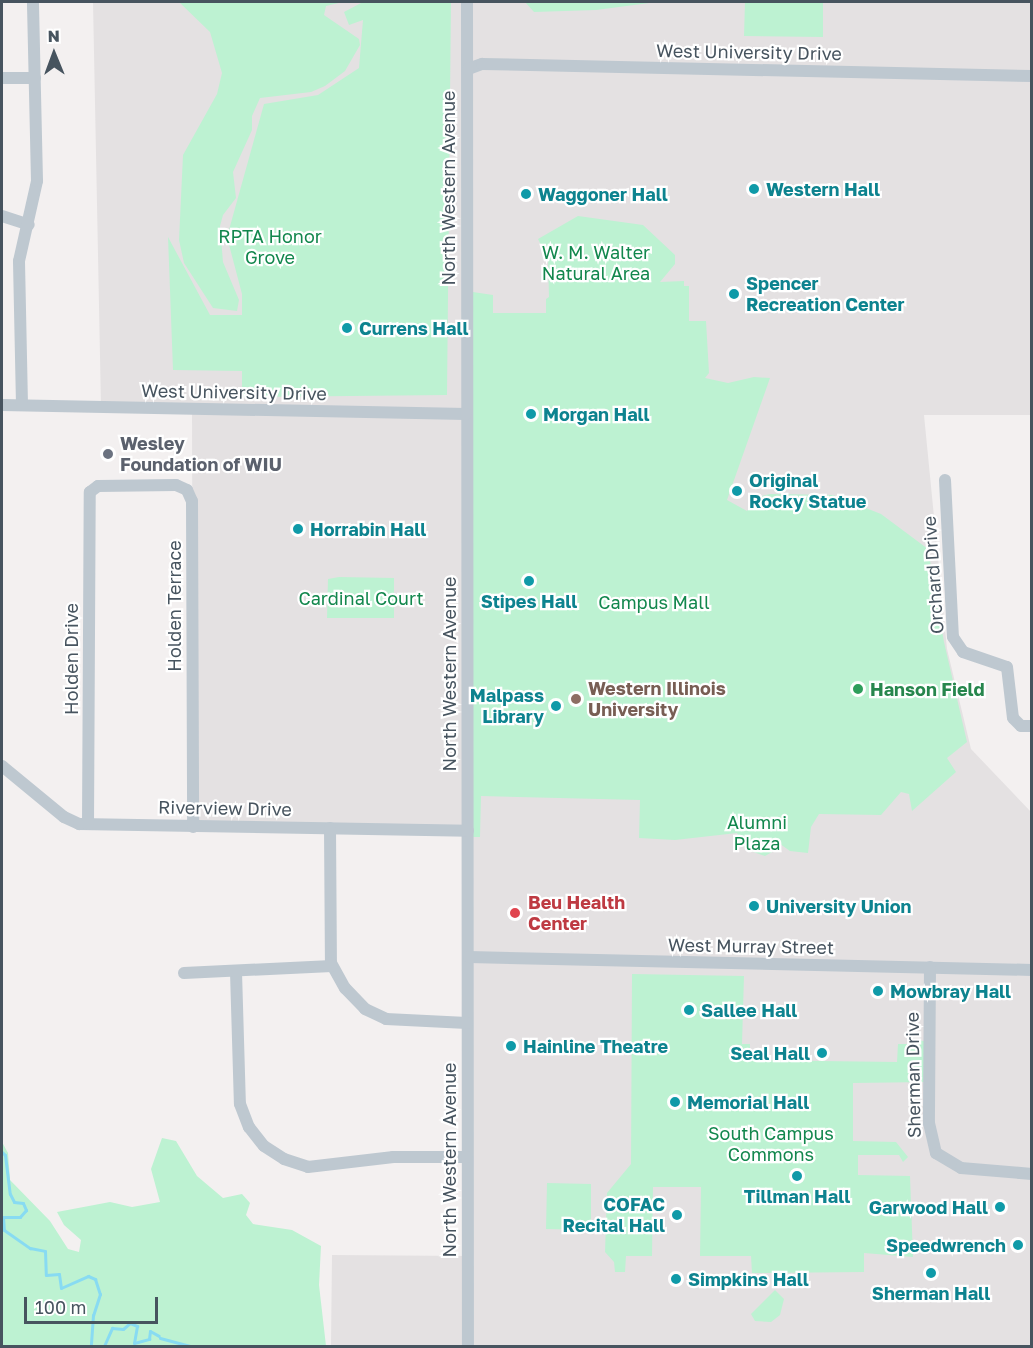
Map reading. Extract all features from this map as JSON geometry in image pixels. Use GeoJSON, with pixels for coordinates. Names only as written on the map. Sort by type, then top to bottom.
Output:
{"type":"FeatureCollection","features":[{"type":"Feature","properties":{"kind":"street"},"geometry":{"type":"LineString","coordinates":[[22,405],[18,274],[37,181],[33,2]]}},
{"type":"Feature","properties":{"kind":"street","name":"North Western Avenue"},"geometry":{"type":"LineString","coordinates":[[467,2],[468,1347]]}},
{"type":"Feature","properties":{"kind":"street","name":"West University Drive"},"geometry":{"type":"LineString","coordinates":[[468,69],[482,64],[1032,76]]}},
{"type":"Feature","properties":{"kind":"street"},"geometry":{"type":"LineString","coordinates":[[2,78],[35,78]]}},
{"type":"Feature","properties":{"kind":"street"},"geometry":{"type":"LineString","coordinates":[[2,216],[29,225]]}},
{"type":"Feature","properties":{"kind":"street","name":"West University Drive"},"geometry":{"type":"LineString","coordinates":[[2,405],[466,414]]}},
{"type":"Feature","properties":{"kind":"street","name":"Orchard Drive"},"geometry":{"type":"LineString","coordinates":[[945,480],[953,637],[963,652],[1007,667],[1013,718],[1021,726],[1032,726]]}},
{"type":"Feature","properties":{"kind":"street","name":"Holden Terrace"},"geometry":{"type":"LineString","coordinates":[[89,494],[98,486],[176,485],[191,497],[193,827]]}},
{"type":"Feature","properties":{"kind":"street","name":"Holden Drive"},"geometry":{"type":"LineString","coordinates":[[88,824],[89,494]]}},
{"type":"Feature","properties":{"kind":"street","name":"Riverview Drive"},"geometry":{"type":"LineString","coordinates":[[2,766],[68,820],[88,824],[468,831]]}},
{"type":"Feature","properties":{"kind":"street"},"geometry":{"type":"LineString","coordinates":[[330,828],[332,966],[354,999],[379,1017],[467,1023]]}},
{"type":"Feature","properties":{"kind":"street","name":"West Murray Street"},"geometry":{"type":"LineString","coordinates":[[469,957],[1032,970]]}},
{"type":"Feature","properties":{"kind":"street"},"geometry":{"type":"LineString","coordinates":[[184,973],[332,966]]}},
{"type":"Feature","properties":{"kind":"street","name":"Sherman Drive"},"geometry":{"type":"LineString","coordinates":[[930,967],[929,1123],[936,1153],[961,1168],[1032,1174]]}},
{"type":"Feature","properties":{"kind":"street"},"geometry":{"type":"LineString","coordinates":[[236,972],[240,1104],[249,1127],[269,1150],[308,1167],[393,1157],[467,1157]]}},
{"type":"Feature","properties":{"kind":"shaded area","name":"Western Illinois University"},"geometry":{"type":"Polygon","coordinates":[[[93,2],[1031,2],[1031,415],[924,415],[947,649],[971,749],[1031,812],[1031,1346],[331,1346],[332,1255],[467,1256],[468,832],[193,827],[192,410],[101,407],[93,2]]]}},
{"type":"Feature","properties":{"kind":"green space"},"geometry":{"type":"Polygon","coordinates":[[[179,2],[343,2],[326,6],[324,15],[359,39],[360,45],[345,71],[325,86],[311,92],[260,98],[252,116],[252,130],[233,172],[236,198],[223,215],[220,226],[223,262],[239,300],[237,311],[213,308],[184,263],[179,240],[183,155],[217,94],[222,73],[210,32],[179,2]]]}},
{"type":"Feature","properties":{"kind":"green space","name":"RPTA Honor Grove"},"geometry":{"type":"Polygon","coordinates":[[[363,2],[451,2],[447,395],[242,397],[242,371],[173,370],[168,237],[210,315],[242,315],[242,294],[227,237],[264,104],[318,95],[359,68],[363,20],[349,25],[344,12],[363,2]]]}},
{"type":"Feature","properties":{"kind":"green space"},"geometry":{"type":"Polygon","coordinates":[[[525,2],[657,2],[596,10],[534,12],[525,2]]]}},
{"type":"Feature","properties":{"kind":"green space"},"geometry":{"type":"Polygon","coordinates":[[[745,2],[823,2],[823,37],[744,36],[745,2]]]}},
{"type":"Feature","properties":{"kind":"green space"},"geometry":{"type":"Polygon","coordinates":[[[578,216],[643,225],[675,255],[675,264],[660,282],[684,281],[684,286],[689,286],[689,321],[706,321],[709,373],[705,378],[728,383],[754,377],[770,378],[727,500],[747,511],[758,497],[770,494],[833,495],[881,514],[928,549],[944,642],[967,742],[947,758],[956,772],[912,811],[909,794],[901,792],[881,815],[819,814],[811,827],[808,853],[790,851],[776,841],[772,852],[765,856],[745,849],[737,833],[675,840],[639,838],[640,800],[481,796],[480,837],[468,837],[466,291],[493,295],[493,313],[546,313],[546,299],[549,297],[548,259],[538,239],[578,216]]]}},
{"type":"Feature","properties":{"kind":"green space","name":"Cardinal Court"},"geometry":{"type":"Polygon","coordinates":[[[339,577],[394,578],[394,618],[327,618],[328,579],[339,577]]]}},
{"type":"Feature","properties":{"kind":"green space","name":"South Campus Commons"},"geometry":{"type":"Polygon","coordinates":[[[632,974],[744,976],[742,1044],[750,1044],[750,1060],[897,1062],[898,1044],[909,1044],[910,1039],[930,1042],[929,1082],[853,1083],[853,1141],[896,1142],[908,1157],[903,1162],[899,1155],[858,1155],[858,1175],[910,1176],[913,1257],[864,1253],[864,1272],[752,1273],[751,1256],[700,1256],[701,1187],[653,1187],[652,1256],[626,1256],[625,1272],[615,1272],[614,1262],[605,1252],[607,1193],[631,1164],[632,974]]]}},
{"type":"Feature","properties":{"kind":"green space"},"geometry":{"type":"Polygon","coordinates":[[[162,1138],[176,1141],[197,1176],[223,1198],[242,1194],[250,1203],[246,1215],[253,1224],[292,1230],[321,1246],[319,1285],[326,1346],[2,1346],[2,1142],[8,1153],[10,1180],[50,1221],[68,1249],[79,1252],[81,1240],[64,1225],[57,1212],[110,1202],[132,1207],[160,1202],[151,1169],[162,1138]]]}},
{"type":"Feature","properties":{"kind":"green space"},"geometry":{"type":"Polygon","coordinates":[[[547,1183],[591,1184],[591,1230],[546,1229],[547,1183]]]}},
{"type":"Feature","properties":{"kind":"green space"},"geometry":{"type":"Polygon","coordinates":[[[775,1290],[784,1299],[780,1315],[771,1322],[755,1321],[751,1314],[775,1290]]]}},
{"type":"Feature","properties":{"kind":"waterway"},"geometry":{"type":"LineString","coordinates":[[2,1152],[5,1155],[10,1194],[14,1202],[23,1203],[26,1210],[20,1217],[3,1217],[4,1230],[30,1248],[45,1251],[46,1275],[59,1274],[61,1288],[88,1276],[95,1279],[100,1294],[93,1315],[91,1346]]}},
{"type":"Feature","properties":{"kind":"waterway"},"geometry":{"type":"LineString","coordinates":[[104,1346],[112,1328],[123,1329],[130,1323],[137,1326],[134,1343],[149,1339],[150,1331],[159,1336]]}},
{"type":"Feature","properties":{"kind":"waterway"},"geometry":{"type":"LineString","coordinates":[[160,1338],[190,1346]]}},
{"type":"Feature","properties":{"kind":"place","name":"Western Hall"},"geometry":{"type":"Point","coordinates":[754,189]}},
{"type":"Feature","properties":{"kind":"place","name":"Waggoner Hall"},"geometry":{"type":"Point","coordinates":[526,194]}},
{"type":"Feature","properties":{"kind":"place","name":"Spencer Recreation Center"},"geometry":{"type":"Point","coordinates":[734,294]}},
{"type":"Feature","properties":{"kind":"place","name":"Currens Hall"},"geometry":{"type":"Point","coordinates":[347,328]}},
{"type":"Feature","properties":{"kind":"place","name":"Morgan Hall"},"geometry":{"type":"Point","coordinates":[531,414]}},
{"type":"Feature","properties":{"kind":"place","name":"Wesley Foundation of WIU"},"geometry":{"type":"Point","coordinates":[108,454]}},
{"type":"Feature","properties":{"kind":"place","name":"Original Rocky Statue"},"geometry":{"type":"Point","coordinates":[737,491]}},
{"type":"Feature","properties":{"kind":"place","name":"Horrabin Hall"},"geometry":{"type":"Point","coordinates":[298,529]}},
{"type":"Feature","properties":{"kind":"place","name":"Stipes Hall"},"geometry":{"type":"Point","coordinates":[529,581]}},
{"type":"Feature","properties":{"kind":"place","name":"Hanson Field"},"geometry":{"type":"Point","coordinates":[858,689]}},
{"type":"Feature","properties":{"kind":"place","name":"Western Illinois University"},"geometry":{"type":"Point","coordinates":[576,699]}},
{"type":"Feature","properties":{"kind":"place","name":"Malpass Library"},"geometry":{"type":"Point","coordinates":[556,706]}},
{"type":"Feature","properties":{"kind":"place","name":"University Union"},"geometry":{"type":"Point","coordinates":[754,906]}},
{"type":"Feature","properties":{"kind":"place","name":"Beu Health Center"},"geometry":{"type":"Point","coordinates":[515,913]}},
{"type":"Feature","properties":{"kind":"place","name":"Mowbray Hall"},"geometry":{"type":"Point","coordinates":[878,991]}},
{"type":"Feature","properties":{"kind":"place","name":"Sallee Hall"},"geometry":{"type":"Point","coordinates":[689,1010]}},
{"type":"Feature","properties":{"kind":"place","name":"Hainline Theatre"},"geometry":{"type":"Point","coordinates":[511,1046]}},
{"type":"Feature","properties":{"kind":"place","name":"Seal Hall"},"geometry":{"type":"Point","coordinates":[822,1053]}},
{"type":"Feature","properties":{"kind":"place","name":"Memorial Hall"},"geometry":{"type":"Point","coordinates":[675,1102]}},
{"type":"Feature","properties":{"kind":"place","name":"Tillman Hall"},"geometry":{"type":"Point","coordinates":[797,1176]}},
{"type":"Feature","properties":{"kind":"place","name":"Garwood Hall"},"geometry":{"type":"Point","coordinates":[1000,1207]}},
{"type":"Feature","properties":{"kind":"place","name":"COFAC Recital Hall"},"geometry":{"type":"Point","coordinates":[677,1215]}},
{"type":"Feature","properties":{"kind":"place","name":"Speedwrench"},"geometry":{"type":"Point","coordinates":[1018,1245]}},
{"type":"Feature","properties":{"kind":"place","name":"Sherman Hall"},"geometry":{"type":"Point","coordinates":[931,1273]}},
{"type":"Feature","properties":{"kind":"place","name":"Simpkins Hall"},"geometry":{"type":"Point","coordinates":[676,1279]}},
{"type":"Feature","properties":{"kind":"park label","name":"W. M. Walter Natural Area"},"geometry":{"type":"Point","coordinates":[596,263]}},
{"type":"Feature","properties":{"kind":"park label","name":"Campus Mall"},"geometry":{"type":"Point","coordinates":[654,602]}},
{"type":"Feature","properties":{"kind":"park label","name":"Alumni Plaza"},"geometry":{"type":"Point","coordinates":[757,833]}}]}
